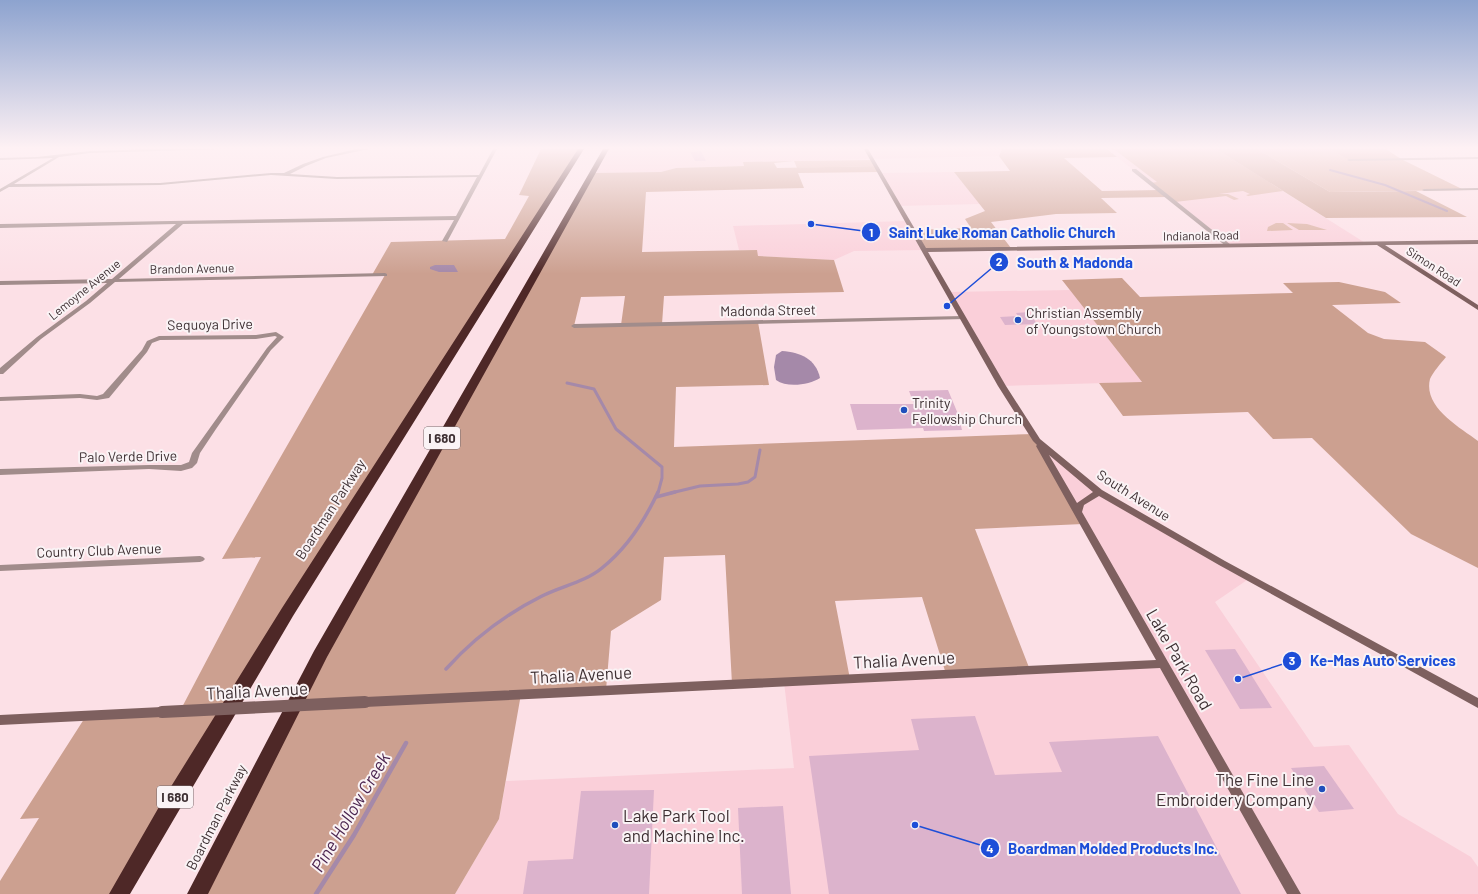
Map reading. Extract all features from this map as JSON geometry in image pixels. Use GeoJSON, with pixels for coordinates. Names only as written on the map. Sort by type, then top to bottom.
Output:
{"type":"FeatureCollection","features":[{"type":"Feature","properties":{"kind":"highway","name":"Boardman Parkway"},"geometry":{"type":"LineString","coordinates":[[119,894],[176,795],[311,572],[554,191]]}},
{"type":"Feature","properties":{"kind":"highway","name":"Boardman Parkway"},"geometry":{"type":"LineString","coordinates":[[197,894],[328,642],[582,191]]}},
{"type":"Feature","properties":{"kind":"street"},"geometry":{"type":"LineString","coordinates":[[445,241],[472,191]]}},
{"type":"Feature","properties":{"kind":"street","name":"South Avenue"},"geometry":{"type":"LineString","coordinates":[[890,191],[1002,386],[1037,441],[1099,492],[1229,566],[1478,703]]}},
{"type":"Feature","properties":{"kind":"street"},"geometry":{"type":"LineString","coordinates":[[1160,191],[1229,246]]}},
{"type":"Feature","properties":{"kind":"street"},"geometry":{"type":"LineString","coordinates":[[0,226],[457,218]]}},
{"type":"Feature","properties":{"kind":"street","name":"Lemoyne Avenue"},"geometry":{"type":"LineString","coordinates":[[0,372],[39,338],[70,318],[181,223]]}},
{"type":"Feature","properties":{"kind":"street","name":"Indianola Road"},"geometry":{"type":"LineString","coordinates":[[924,250],[1478,242]]}},
{"type":"Feature","properties":{"kind":"street","name":"Simon Road"},"geometry":{"type":"LineString","coordinates":[[1378,243],[1478,308]]}},
{"type":"Feature","properties":{"kind":"street","name":"Brandon Avenue"},"geometry":{"type":"LineString","coordinates":[[0,283],[386,274]]}},
{"type":"Feature","properties":{"kind":"street","name":"Madonda Street"},"geometry":{"type":"LineString","coordinates":[[574,326],[963,318]]}},
{"type":"Feature","properties":{"kind":"street","name":"Sequoya Drive"},"geometry":{"type":"LineString","coordinates":[[0,399],[80,396],[97,398],[106,396],[145,351],[149,342],[159,338],[174,339],[280,335]]}},
{"type":"Feature","properties":{"kind":"street","name":"Palo Verde Drive"},"geometry":{"type":"LineString","coordinates":[[0,472],[149,467],[181,468],[189,466],[193,464],[196,453],[212,428],[269,349],[280,338],[280,335]]}},
{"type":"Feature","properties":{"kind":"street","name":"Lake Park Road"},"geometry":{"type":"LineString","coordinates":[[1037,441],[1294,894]]}},
{"type":"Feature","properties":{"kind":"street"},"geometry":{"type":"LineString","coordinates":[[1077,513],[1080,504],[1099,492]]}},
{"type":"Feature","properties":{"kind":"street","name":"Country Club Avenue"},"geometry":{"type":"LineString","coordinates":[[0,568],[200,559]]}},
{"type":"Feature","properties":{"kind":"street","name":"Thalia Avenue"},"geometry":{"type":"LineString","coordinates":[[0,720],[1163,664]]}},
{"type":"Feature","properties":{"kind":"shaded area"},"geometry":{"type":"Polygon","coordinates":[[[521,191],[555,191],[119,894],[0,894],[0,881],[39,818],[20,819],[86,716],[180,711],[261,557],[222,559],[385,275],[372,275],[391,242],[505,239],[529,196],[519,195],[521,191]]]}},
{"type":"Feature","properties":{"kind":"shaded area"},"geometry":{"type":"Polygon","coordinates":[[[583,191],[697,191],[646,192],[642,252],[757,250],[758,256],[834,260],[844,292],[664,296],[662,324],[758,322],[769,385],[676,387],[674,447],[1033,434],[1083,524],[975,529],[1030,670],[946,674],[922,597],[835,601],[850,679],[732,684],[725,555],[664,557],[661,600],[611,631],[606,690],[521,694],[499,819],[455,894],[197,894],[282,729],[583,191]],[[625,296],[581,297],[574,326],[621,325],[625,296]]]}},
{"type":"Feature","properties":{"kind":"shaded area"},"geometry":{"type":"Polygon","coordinates":[[[890,191],[969,191],[980,204],[898,206],[890,191]]]}},
{"type":"Feature","properties":{"kind":"shaded area"},"geometry":{"type":"Polygon","coordinates":[[[969,191],[1161,191],[1168,197],[1101,198],[1117,213],[1056,214],[991,222],[1011,248],[924,250],[911,230],[971,228],[965,219],[985,211],[969,191]]]}},
{"type":"Feature","properties":{"kind":"shaded area"},"geometry":{"type":"Polygon","coordinates":[[[1159,191],[1282,191],[1367,244],[1229,246],[1159,191]]]}},
{"type":"Feature","properties":{"kind":"shaded area"},"geometry":{"type":"Polygon","coordinates":[[[1161,191],[1283,191],[1248,196],[1246,195],[1250,194],[1243,191],[1219,194],[1228,194],[1239,199],[1234,200],[1226,196],[1175,202],[1161,191]]]}},
{"type":"Feature","properties":{"kind":"shaded area"},"geometry":{"type":"Polygon","coordinates":[[[1283,191],[1416,191],[1467,217],[1326,218],[1283,191]]]}},
{"type":"Feature","properties":{"kind":"shaded area"},"geometry":{"type":"Polygon","coordinates":[[[1328,191],[1416,191],[1330,192],[1328,191]]]}},
{"type":"Feature","properties":{"kind":"shaded area"},"geometry":{"type":"Polygon","coordinates":[[[906,221],[924,250],[854,251],[834,260],[758,256],[756,250],[739,250],[733,226],[906,221]]]}},
{"type":"Feature","properties":{"kind":"shaded area"},"geometry":{"type":"Polygon","coordinates":[[[1276,223],[1283,223],[1293,230],[1267,231],[1268,227],[1276,223]]]}},
{"type":"Feature","properties":{"kind":"shaded area"},"geometry":{"type":"Polygon","coordinates":[[[1287,223],[1307,224],[1327,230],[1299,230],[1287,223]]]}},
{"type":"Feature","properties":{"kind":"shaded area"},"geometry":{"type":"Polygon","coordinates":[[[435,265],[454,265],[458,272],[439,272],[430,269],[430,267],[435,265]]]}},
{"type":"Feature","properties":{"kind":"shaded area"},"geometry":{"type":"Polygon","coordinates":[[[1122,278],[1140,297],[1293,293],[1283,283],[1339,282],[1385,292],[1401,303],[1332,305],[1368,333],[1384,339],[1425,342],[1446,357],[1431,376],[1429,389],[1432,399],[1444,415],[1478,441],[1478,568],[1411,534],[1312,438],[1273,439],[1248,412],[1123,416],[1099,383],[1142,382],[1062,280],[1122,278]]]}},
{"type":"Feature","properties":{"kind":"shaded area"},"geometry":{"type":"Polygon","coordinates":[[[1070,290],[1142,382],[1002,386],[949,292],[1070,290]]]}},
{"type":"Feature","properties":{"kind":"shaded area"},"geometry":{"type":"Polygon","coordinates":[[[782,351],[801,355],[811,361],[818,371],[820,378],[798,385],[786,384],[776,380],[774,367],[776,355],[782,351]]]}},
{"type":"Feature","properties":{"kind":"shaded area"},"geometry":{"type":"Polygon","coordinates":[[[1037,441],[1099,492],[1250,578],[1215,602],[1314,747],[1349,745],[1398,814],[1471,857],[1478,867],[1478,894],[455,894],[499,819],[506,781],[794,768],[784,682],[1163,664],[1037,441]]]}},
{"type":"Feature","properties":{"kind":"building","name":"Christian Assembly of Youngstown Church"},"geometry":{"type":"Polygon","coordinates":[[[1029,312],[1037,324],[1005,325],[1000,317],[1018,316],[1016,313],[1029,312]]]}},
{"type":"Feature","properties":{"kind":"building","name":"Trinity Fellowship Church"},"geometry":{"type":"Polygon","coordinates":[[[948,390],[958,414],[962,430],[924,431],[923,428],[857,430],[850,404],[914,404],[909,391],[948,390]]]}},
{"type":"Feature","properties":{"kind":"building"},"geometry":{"type":"Polygon","coordinates":[[[1235,649],[1272,708],[1240,709],[1205,650],[1235,649]]]}},
{"type":"Feature","properties":{"kind":"building"},"geometry":{"type":"Polygon","coordinates":[[[975,716],[995,775],[1062,772],[1049,742],[1158,736],[1241,894],[829,894],[809,756],[919,750],[911,719],[975,716]]]}},
{"type":"Feature","properties":{"kind":"building","name":"The Fine Line Embroidery Company"},"geometry":{"type":"Polygon","coordinates":[[[1324,766],[1354,809],[1319,812],[1291,768],[1324,766]]]}},
{"type":"Feature","properties":{"kind":"building","name":"Lake Park Tool and Machine Inc."},"geometry":{"type":"Polygon","coordinates":[[[654,790],[649,894],[523,894],[528,861],[573,859],[581,791],[654,790]]]}},
{"type":"Feature","properties":{"kind":"building"},"geometry":{"type":"Polygon","coordinates":[[[783,806],[791,894],[742,894],[738,808],[783,806]]]}},
{"type":"Feature","properties":{"kind":"waterway"},"geometry":{"type":"LineString","coordinates":[[1399,191],[1447,211]]}},
{"type":"Feature","properties":{"kind":"waterway","name":"Pine Hollow Creek"},"geometry":{"type":"LineString","coordinates":[[567,383],[594,389],[616,429],[662,467],[662,478],[658,493]]}},
{"type":"Feature","properties":{"kind":"waterway"},"geometry":{"type":"LineString","coordinates":[[673,492],[700,486],[748,482],[755,477],[760,450]]}},
{"type":"Feature","properties":{"kind":"waterway","name":"Pine Hollow Creek"},"geometry":{"type":"LineString","coordinates":[[446,669],[467,647],[503,619],[542,596],[588,577],[602,568],[627,543],[641,523],[658,492]]}},
{"type":"Feature","properties":{"kind":"waterway"},"geometry":{"type":"LineString","coordinates":[[656,497],[673,492]]}},
{"type":"Feature","properties":{"kind":"waterway","name":"Pine Hollow Creek"},"geometry":{"type":"LineString","coordinates":[[316,894],[354,835],[406,743]]}},
{"type":"Feature","properties":{"kind":"place","name":"Saint Luke Roman Catholic Church"},"geometry":{"type":"Point","coordinates":[811,224]}},
{"type":"Feature","properties":{"kind":"place","name":"South & Madonda"},"geometry":{"type":"Point","coordinates":[947,306]}},
{"type":"Feature","properties":{"kind":"place","name":"Christian Assembly of Youngstown Church"},"geometry":{"type":"Point","coordinates":[1018,320]}},
{"type":"Feature","properties":{"kind":"place","name":"Trinity Fellowship Church"},"geometry":{"type":"Point","coordinates":[904,410]}},
{"type":"Feature","properties":{"kind":"place","name":"Ke-Mas Auto Services"},"geometry":{"type":"Point","coordinates":[1238,679]}},
{"type":"Feature","properties":{"kind":"place","name":"The Fine Line Embroidery Company"},"geometry":{"type":"Point","coordinates":[1322,789]}},
{"type":"Feature","properties":{"kind":"place","name":"Lake Park Tool and Machine Inc."},"geometry":{"type":"Point","coordinates":[615,825]}},
{"type":"Feature","properties":{"kind":"place","name":"Boardman Molded Products Inc."},"geometry":{"type":"Point","coordinates":[915,825]}}]}
